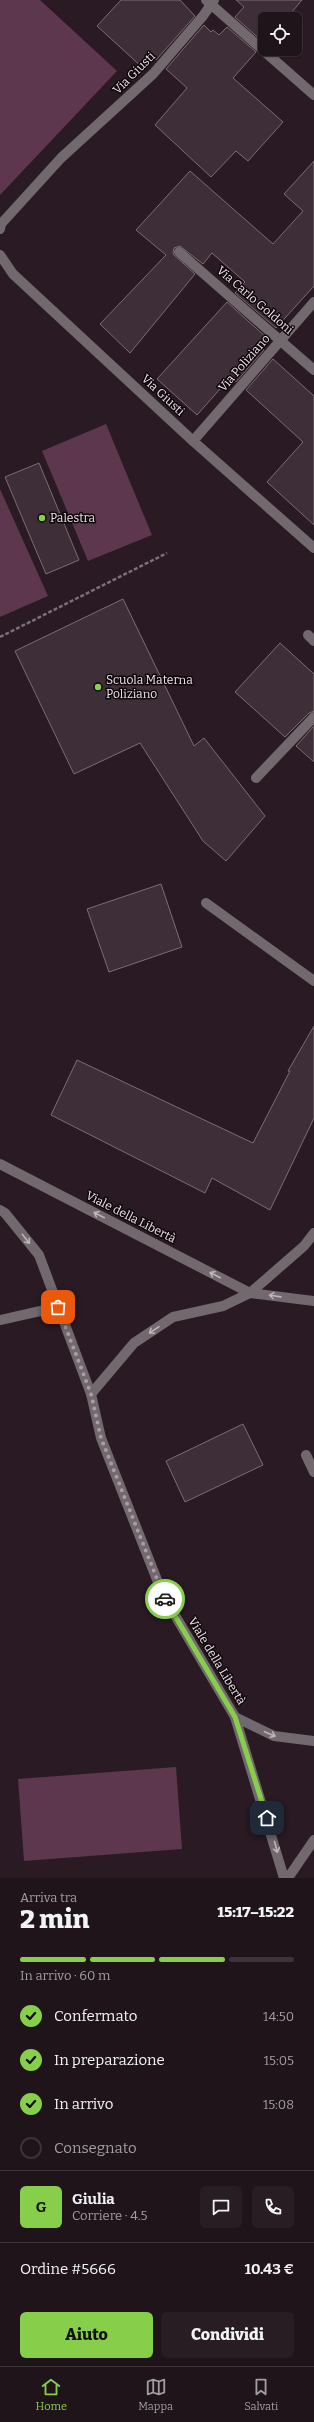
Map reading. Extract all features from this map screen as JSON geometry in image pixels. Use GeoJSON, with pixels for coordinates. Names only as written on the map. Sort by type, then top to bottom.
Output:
{"type":"FeatureCollection","features":[{"type":"Feature","properties":{"kind":"street"},"geometry":{"type":"LineString","coordinates":[[210,1],[314,96]]}},
{"type":"Feature","properties":{"kind":"street","name":"Via Giusti"},"geometry":{"type":"LineString","coordinates":[[0,229],[1,224],[61,158],[153,74],[203,16],[210,1]]}},
{"type":"Feature","properties":{"kind":"street","name":"Via Carlo Goldoni"},"geometry":{"type":"LineString","coordinates":[[179,252],[314,370]]}},
{"type":"Feature","properties":{"kind":"street","name":"Via Giusti"},"geometry":{"type":"LineString","coordinates":[[0,255],[13,274],[193,441],[314,548]]}},
{"type":"Feature","properties":{"kind":"street","name":"Via Poliziano"},"geometry":{"type":"LineString","coordinates":[[193,441],[314,302]]}},
{"type":"Feature","properties":{"kind":"street"},"geometry":{"type":"LineString","coordinates":[[256,778],[314,717]]}},
{"type":"Feature","properties":{"kind":"street"},"geometry":{"type":"LineString","coordinates":[[206,903],[314,981]]}},
{"type":"Feature","properties":{"kind":"street","name":"Viale della Libertà"},"geometry":{"type":"LineString","coordinates":[[0,1164],[250,1293],[314,1301]]}},
{"type":"Feature","properties":{"kind":"street","name":"Viale della Libertà"},"geometry":{"type":"LineString","coordinates":[[0,1210],[6,1213],[39,1255],[91,1394],[101,1438],[163,1595],[235,1717],[284,1878]]}},
{"type":"Feature","properties":{"kind":"street"},"geometry":{"type":"LineString","coordinates":[[91,1394],[134,1343],[173,1317],[223,1306],[250,1293],[304,1246],[314,1233]]}},
{"type":"Feature","properties":{"kind":"street"},"geometry":{"type":"LineString","coordinates":[[0,1320],[58,1307]]}},
{"type":"Feature","properties":{"kind":"street"},"geometry":{"type":"LineString","coordinates":[[306,1455],[314,1472]]}},
{"type":"Feature","properties":{"kind":"street"},"geometry":{"type":"LineString","coordinates":[[235,1717],[274,1736],[314,1742]]}},
{"type":"Feature","properties":{"kind":"street"},"geometry":{"type":"LineString","coordinates":[[288,1878],[314,1840]]}},
{"type":"Feature","properties":{"kind":"path"},"geometry":{"type":"LineString","coordinates":[[0,637],[167,553]]}},
{"type":"Feature","properties":{"kind":"shaded area"},"geometry":{"type":"Polygon","coordinates":[[[0,0],[40,0],[117,71],[0,195],[0,0]]]}},
{"type":"Feature","properties":{"kind":"shaded area"},"geometry":{"type":"Polygon","coordinates":[[[106,424],[152,535],[88,561],[42,451],[106,424]]]}},
{"type":"Feature","properties":{"kind":"shaded area"},"geometry":{"type":"Polygon","coordinates":[[[0,489],[48,596],[0,617],[0,489]]]}},
{"type":"Feature","properties":{"kind":"shaded area"},"geometry":{"type":"Polygon","coordinates":[[[176,1767],[182,1849],[24,1861],[18,1779],[176,1767]]]}},
{"type":"Feature","properties":{"kind":"building"},"geometry":{"type":"Polygon","coordinates":[[[121,0],[180,0],[195,16],[156,60],[153,57],[143,68],[97,26],[121,0]]]}},
{"type":"Feature","properties":{"kind":"building"},"geometry":{"type":"Polygon","coordinates":[[[236,0],[302,0],[292,12],[258,12],[258,38],[235,17],[244,7],[236,0]]]}},
{"type":"Feature","properties":{"kind":"building"},"geometry":{"type":"Polygon","coordinates":[[[204,25],[211,32],[213,30],[219,35],[227,27],[256,52],[233,78],[283,122],[248,161],[236,151],[211,177],[155,125],[187,88],[166,69],[204,25]]]}},
{"type":"Feature","properties":{"kind":"building"},"geometry":{"type":"Polygon","coordinates":[[[314,161],[314,286],[276,328],[235,293],[245,282],[212,253],[203,264],[180,246],[174,248],[173,254],[195,274],[130,353],[100,324],[166,255],[136,230],[190,171],[273,244],[303,211],[284,194],[314,161]]]}},
{"type":"Feature","properties":{"kind":"building"},"geometry":{"type":"Polygon","coordinates":[[[227,302],[267,338],[260,347],[264,350],[236,382],[233,379],[231,382],[228,380],[197,415],[157,379],[227,302]]]}},
{"type":"Feature","properties":{"kind":"building"},"geometry":{"type":"Polygon","coordinates":[[[273,359],[314,396],[314,525],[267,482],[303,442],[246,390],[273,359]]]}},
{"type":"Feature","properties":{"kind":"building","name":"Palestra"},"geometry":{"type":"Polygon","coordinates":[[[39,463],[79,560],[46,574],[5,477],[39,463]]]}},
{"type":"Feature","properties":{"kind":"building","name":"Scuola Materna Poliziano"},"geometry":{"type":"Polygon","coordinates":[[[123,599],[194,746],[204,738],[265,816],[226,861],[203,841],[140,743],[74,774],[15,651],[123,599]]]}},
{"type":"Feature","properties":{"kind":"building"},"geometry":{"type":"Polygon","coordinates":[[[280,643],[314,674],[314,711],[309,713],[285,737],[235,692],[280,643]]]}},
{"type":"Feature","properties":{"kind":"building"},"geometry":{"type":"Polygon","coordinates":[[[314,726],[314,762],[296,746],[314,726]]]}},
{"type":"Feature","properties":{"kind":"building"},"geometry":{"type":"Polygon","coordinates":[[[161,884],[182,947],[109,972],[87,909],[161,884]]]}},
{"type":"Feature","properties":{"kind":"building"},"geometry":{"type":"Polygon","coordinates":[[[314,1026],[314,1118],[270,1210],[212,1178],[205,1193],[51,1115],[77,1060],[253,1143],[290,1071],[288,1071],[314,1026]]]}},
{"type":"Feature","properties":{"kind":"building"},"geometry":{"type":"Polygon","coordinates":[[[243,1424],[263,1465],[185,1502],[166,1461],[243,1424]]]}},
{"type":"Feature","properties":{"kind":"way so far"},"geometry":{"type":"LineString","coordinates":[[58,1307],[91,1394],[101,1438],[165,1599]]}},
{"type":"Feature","properties":{"kind":"place","name":"Palestra"},"geometry":{"type":"Point","coordinates":[42,518]}},
{"type":"Feature","properties":{"kind":"place","name":"Scuola Materna Poliziano"},"geometry":{"type":"Point","coordinates":[98,687]}},
{"type":"Feature","properties":{"kind":"route"},"geometry":{"type":"LineString","coordinates":[[165,1599],[235,1717],[267,1818]]}}]}
